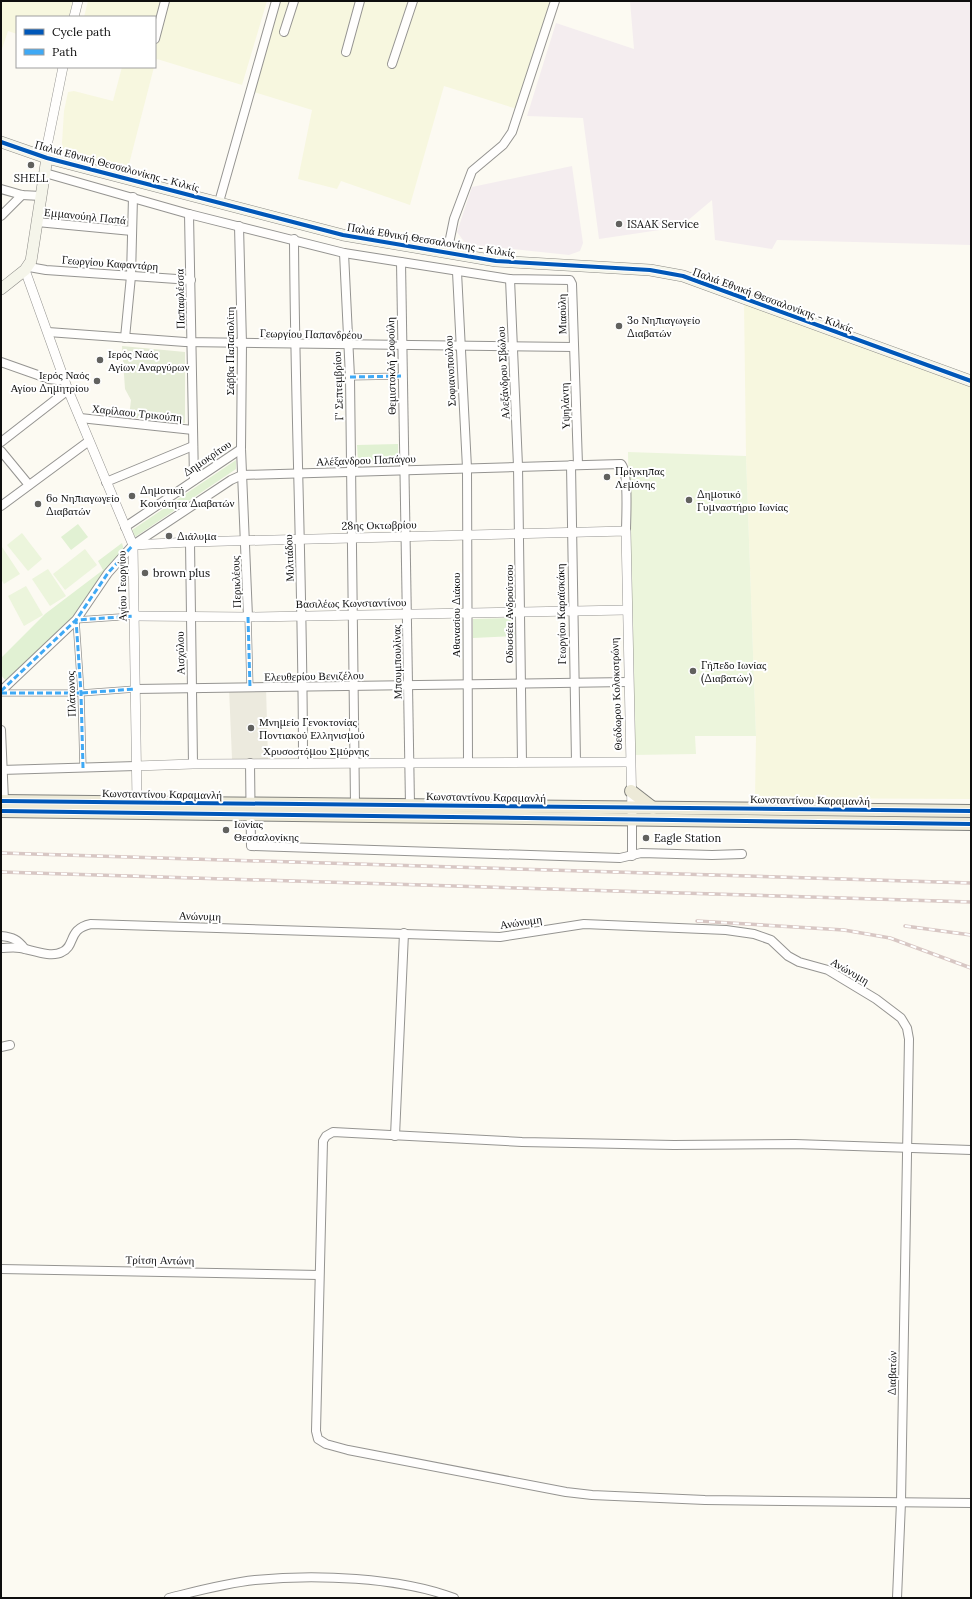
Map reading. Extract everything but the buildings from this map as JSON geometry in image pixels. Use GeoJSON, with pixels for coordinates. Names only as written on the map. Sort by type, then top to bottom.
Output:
{"type":"FeatureCollection","features":[{"type":"Feature","properties":{"kind":"main road","name":"Παλιά Εθνική Θεσσαλονίκης - Κιλκίς"},"geometry":{"type":"LineString","coordinates":[[2,146],[45,164],[219,202],[343,235],[505,262],[650,270],[683,276],[971,381]]}},
{"type":"Feature","properties":{"kind":"main road"},"geometry":{"type":"LineString","coordinates":[[1,289],[27,268],[32,258],[45,164]]}},
{"type":"Feature","properties":{"kind":"main road"},"geometry":{"type":"LineString","coordinates":[[632,791],[641,800],[653,808]]}},
{"type":"Feature","properties":{"kind":"main road","name":"Κωνσταντίνου Καραμανλή"},"geometry":{"type":"LineString","coordinates":[[2,804],[137,802],[250,809],[355,805],[410,806],[971,824]]}},
{"type":"Feature","properties":{"kind":"main road","name":"Κωνσταντίνου Καραμανλή"},"geometry":{"type":"LineString","coordinates":[[2,804],[250,809],[632,813],[653,808],[971,811]]}},
{"type":"Feature","properties":{"kind":"street"},"geometry":{"type":"LineString","coordinates":[[74,16],[78,1]]}},
{"type":"Feature","properties":{"kind":"street"},"geometry":{"type":"LineString","coordinates":[[156,35],[165,1]]}},
{"type":"Feature","properties":{"kind":"street"},"geometry":{"type":"LineString","coordinates":[[219,202],[276,1]]}},
{"type":"Feature","properties":{"kind":"street"},"geometry":{"type":"LineString","coordinates":[[284,32],[294,1]]}},
{"type":"Feature","properties":{"kind":"street"},"geometry":{"type":"LineString","coordinates":[[346,52],[360,1]]}},
{"type":"Feature","properties":{"kind":"street"},"geometry":{"type":"LineString","coordinates":[[392,64],[413,1]]}},
{"type":"Feature","properties":{"kind":"street"},"geometry":{"type":"LineString","coordinates":[[447,253],[454,219],[472,171],[506,142],[512,132],[555,1]]}},
{"type":"Feature","properties":{"kind":"street"},"geometry":{"type":"LineString","coordinates":[[63,68],[48,141],[45,164],[133,197],[189,214],[344,253],[457,272],[510,279]]}},
{"type":"Feature","properties":{"kind":"street"},"geometry":{"type":"LineString","coordinates":[[1,189],[22,195],[41,196]]}},
{"type":"Feature","properties":{"kind":"street"},"geometry":{"type":"LineString","coordinates":[[1,216],[22,195]]}},
{"type":"Feature","properties":{"kind":"street"},"geometry":{"type":"LineString","coordinates":[[125,338],[131,276],[133,197]]}},
{"type":"Feature","properties":{"kind":"street","name":"Παπαφλέσσα"},"geometry":{"type":"LineString","coordinates":[[189,214],[194,480]]}},
{"type":"Feature","properties":{"kind":"street","name":"Εμμανούηλ Παπά"},"geometry":{"type":"LineString","coordinates":[[37,222],[132,231]]}},
{"type":"Feature","properties":{"kind":"street","name":"Σάββα Παπαπολίτη"},"geometry":{"type":"LineString","coordinates":[[239,226],[242,344],[242,475]]}},
{"type":"Feature","properties":{"kind":"street","name":"Μιλτιάδου"},"geometry":{"type":"LineString","coordinates":[[294,240],[295,344],[302,615],[303,763]]}},
{"type":"Feature","properties":{"kind":"street","name":"Γ' Σεπτεμβρίου"},"geometry":{"type":"LineString","coordinates":[[344,253],[350,377],[350,472],[356,763],[355,805]]}},
{"type":"Feature","properties":{"kind":"street","name":"Θεμιστοκλή Σοφούλη"},"geometry":{"type":"LineString","coordinates":[[401,262],[404,470]]}},
{"type":"Feature","properties":{"kind":"street","name":"Γεωργίου Καφαντάρη"},"geometry":{"type":"LineString","coordinates":[[27,268],[191,280]]}},
{"type":"Feature","properties":{"kind":"street","name":"Αγίου Γεωργίου"},"geometry":{"type":"LineString","coordinates":[[27,268],[67,386],[133,545],[137,802]]}},
{"type":"Feature","properties":{"kind":"street","name":"Σοφιανοπούλου"},"geometry":{"type":"LineString","coordinates":[[457,272],[459,347],[467,468]]}},
{"type":"Feature","properties":{"kind":"street","name":"Μιαούλη"},"geometry":{"type":"LineString","coordinates":[[510,279],[570,280],[572,284],[574,347]]}},
{"type":"Feature","properties":{"kind":"street","name":"Αλεξάνδρου Σβώλου"},"geometry":{"type":"LineString","coordinates":[[510,279],[518,466]]}},
{"type":"Feature","properties":{"kind":"street","name":"Γεωργίου Παπανδρέου"},"geometry":{"type":"LineString","coordinates":[[48,332],[125,338],[242,344],[574,347]]}},
{"type":"Feature","properties":{"kind":"street","name":"Υψηλάντη"},"geometry":{"type":"LineString","coordinates":[[574,347],[575,465]]}},
{"type":"Feature","properties":{"kind":"street"},"geometry":{"type":"LineString","coordinates":[[1,362],[67,386],[1,442]]}},
{"type":"Feature","properties":{"kind":"street"},"geometry":{"type":"LineString","coordinates":[[350,377],[403,376]]}},
{"type":"Feature","properties":{"kind":"street","name":"Χαρίλαου Τρικούπη"},"geometry":{"type":"LineString","coordinates":[[80,418],[192,430]]}},
{"type":"Feature","properties":{"kind":"street"},"geometry":{"type":"LineString","coordinates":[[1,506],[89,441]]}},
{"type":"Feature","properties":{"kind":"street"},"geometry":{"type":"LineString","coordinates":[[106,482],[193,446]]}},
{"type":"Feature","properties":{"kind":"street","name":"Δημοκρίτου"},"geometry":{"type":"LineString","coordinates":[[125,527],[241,448]]}},
{"type":"Feature","properties":{"kind":"street"},"geometry":{"type":"LineString","coordinates":[[1,450],[29,485]]}},
{"type":"Feature","properties":{"kind":"street","name":"Αλέξανδρου Παπάγου"},"geometry":{"type":"LineString","coordinates":[[1,692],[76,620],[108,573],[133,545],[231,480],[242,475],[621,464],[624,468],[625,477],[626,531]]}},
{"type":"Feature","properties":{"kind":"street","name":"Γεωργίου Καραϊσκάκη"},"geometry":{"type":"LineString","coordinates":[[575,465],[571,532],[576,762]]}},
{"type":"Feature","properties":{"kind":"street","name":"Οδυσσέα Ανδρούτσου"},"geometry":{"type":"LineString","coordinates":[[518,466],[522,762]]}},
{"type":"Feature","properties":{"kind":"street","name":"Αθανασίου Διάκου"},"geometry":{"type":"LineString","coordinates":[[467,468],[468,762]]}},
{"type":"Feature","properties":{"kind":"street","name":"Μπουμπουλίνας"},"geometry":{"type":"LineString","coordinates":[[404,470],[410,806]]}},
{"type":"Feature","properties":{"kind":"street","name":"Περικλέους"},"geometry":{"type":"LineString","coordinates":[[242,475],[250,688]]}},
{"type":"Feature","properties":{"kind":"street","name":"28ης Οκτωβρίου"},"geometry":{"type":"LineString","coordinates":[[133,545],[245,540],[626,531]]}},
{"type":"Feature","properties":{"kind":"street","name":"Θεόδωρου Κολοκοτρώνη"},"geometry":{"type":"LineString","coordinates":[[626,531],[626,610],[632,791],[632,856]]}},
{"type":"Feature","properties":{"kind":"street","name":"Αισχύλου"},"geometry":{"type":"LineString","coordinates":[[190,542],[193,764]]}},
{"type":"Feature","properties":{"kind":"street","name":"Βασιλέως Κωνσταντίνου"},"geometry":{"type":"LineString","coordinates":[[76,620],[134,616],[191,615],[248,617],[626,610]]}},
{"type":"Feature","properties":{"kind":"street","name":"Πλάτωνος"},"geometry":{"type":"LineString","coordinates":[[76,620],[81,693],[82,768]]}},
{"type":"Feature","properties":{"kind":"street","name":"Ελευθερίου Βενιζέλου"},"geometry":{"type":"LineString","coordinates":[[1,692],[81,693],[135,689],[628,682]]}},
{"type":"Feature","properties":{"kind":"street"},"geometry":{"type":"LineString","coordinates":[[1,730],[2,804]]}},
{"type":"Feature","properties":{"kind":"street","name":"Χρυσοστόμου Σμύρνης"},"geometry":{"type":"LineString","coordinates":[[2,770],[193,764],[630,762]]}},
{"type":"Feature","properties":{"kind":"street"},"geometry":{"type":"LineString","coordinates":[[250,764],[251,846],[620,858],[641,854],[742,854]]}},
{"type":"Feature","properties":{"kind":"street","name":"Ανώνυμη"},"geometry":{"type":"LineString","coordinates":[[1,948],[25,949],[54,954],[62,952],[66,949],[74,932],[80,927],[91,924],[500,937],[584,924],[726,930],[754,934],[771,940],[788,956],[799,962],[828,970],[876,999],[902,1018],[907,1028],[909,1039],[908,1149]]}},
{"type":"Feature","properties":{"kind":"street"},"geometry":{"type":"LineString","coordinates":[[395,1136],[404,934]]}},
{"type":"Feature","properties":{"kind":"street"},"geometry":{"type":"LineString","coordinates":[[1,936],[11,936],[19,941],[25,949]]}},
{"type":"Feature","properties":{"kind":"street"},"geometry":{"type":"LineString","coordinates":[[1,1047],[10,1045]]}},
{"type":"Feature","properties":{"kind":"street"},"geometry":{"type":"LineString","coordinates":[[971,1150],[795,1144],[674,1145],[522,1142],[333,1132],[326,1136],[323,1141],[319,1275],[320,1327],[316,1431],[318,1439],[326,1444],[394,1460],[572,1493],[705,1500],[971,1503]]}},
{"type":"Feature","properties":{"kind":"street","name":"Διαβατών"},"geometry":{"type":"LineString","coordinates":[[897,1598],[901,1502],[905,1233],[908,1149]]}},
{"type":"Feature","properties":{"kind":"street","name":"Τρίτση Αντώνη"},"geometry":{"type":"LineString","coordinates":[[1,1269],[319,1275]]}},
{"type":"Feature","properties":{"kind":"street"},"geometry":{"type":"LineString","coordinates":[[169,1598],[224,1585],[255,1580],[284,1578],[370,1580],[425,1590],[454,1598]]}},
{"type":"Feature","properties":{"kind":"shaded area"},"geometry":{"type":"Polygon","coordinates":[[[630,1],[971,1],[971,245],[777,240],[772,249],[715,240],[712,200],[680,227],[599,239],[583,118],[527,116],[556,23],[634,49],[630,1]]]}},
{"type":"Feature","properties":{"kind":"shaded area"},"geometry":{"type":"Polygon","coordinates":[[[572,166],[583,243],[580,251],[569,255],[466,244],[457,232],[472,187],[572,166]]]}},
{"type":"Feature","properties":{"kind":"shaded area"},"geometry":{"type":"Polygon","coordinates":[[[266,687],[268,759],[232,759],[229,688],[266,687]]]}},
{"type":"Feature","properties":{"kind":"green space"},"geometry":{"type":"Polygon","coordinates":[[[1,1],[73,1],[69,16],[16,16],[16,34],[8,31],[1,52],[1,1]]]}},
{"type":"Feature","properties":{"kind":"green space"},"geometry":{"type":"Polygon","coordinates":[[[88,1],[267,1],[242,85],[157,59],[156,62],[156,16],[84,16],[88,1]]]}},
{"type":"Feature","properties":{"kind":"green space"},"geometry":{"type":"Polygon","coordinates":[[[280,1],[552,1],[517,109],[444,86],[410,205],[341,181],[337,189],[298,179],[312,110],[254,92],[280,1]]]}},
{"type":"Feature","properties":{"kind":"green space"},"geometry":{"type":"Polygon","coordinates":[[[122,68],[154,68],[127,172],[63,154],[62,143],[64,111],[68,92],[74,91],[113,101],[122,68]]]}},
{"type":"Feature","properties":{"kind":"green space"},"geometry":{"type":"Polygon","coordinates":[[[744,302],[971,386],[971,799],[755,798],[756,736],[746,456],[744,302]]]}},
{"type":"Feature","properties":{"kind":"green space"},"geometry":{"type":"Polygon","coordinates":[[[122,346],[185,352],[185,423],[129,417],[131,400],[125,389],[122,346]]]}},
{"type":"Feature","properties":{"kind":"green space"},"geometry":{"type":"Polygon","coordinates":[[[398,444],[398,460],[358,461],[357,445],[398,444]]]}},
{"type":"Feature","properties":{"kind":"green space"},"geometry":{"type":"Polygon","coordinates":[[[628,452],[746,456],[756,736],[695,736],[696,754],[633,755],[628,452]]]}},
{"type":"Feature","properties":{"kind":"green space"},"geometry":{"type":"Polygon","coordinates":[[[236,460],[236,469],[135,537],[132,530],[236,460]]]}},
{"type":"Feature","properties":{"kind":"green space"},"geometry":{"type":"Polygon","coordinates":[[[78,524],[88,537],[71,550],[61,537],[78,524]]]}},
{"type":"Feature","properties":{"kind":"green space"},"geometry":{"type":"Polygon","coordinates":[[[22,533],[42,559],[28,571],[7,545],[22,533]]]}},
{"type":"Feature","properties":{"kind":"green space"},"geometry":{"type":"Polygon","coordinates":[[[122,543],[124,550],[74,618],[7,682],[1,675],[1,658],[45,614],[103,570],[98,561],[122,543]]]}},
{"type":"Feature","properties":{"kind":"green space"},"geometry":{"type":"Polygon","coordinates":[[[1,547],[20,574],[4,584],[1,579],[1,547]]]}},
{"type":"Feature","properties":{"kind":"green space"},"geometry":{"type":"Polygon","coordinates":[[[85,549],[97,565],[65,590],[53,574],[85,549]]]}},
{"type":"Feature","properties":{"kind":"green space"},"geometry":{"type":"Polygon","coordinates":[[[48,569],[66,596],[50,606],[32,579],[48,569]]]}},
{"type":"Feature","properties":{"kind":"green space"},"geometry":{"type":"Polygon","coordinates":[[[26,586],[43,615],[24,626],[8,596],[26,586]]]}},
{"type":"Feature","properties":{"kind":"green space"},"geometry":{"type":"Polygon","coordinates":[[[515,618],[515,636],[473,638],[473,619],[515,618]]]}},
{"type":"Feature","properties":{"kind":"railway"},"geometry":{"type":"LineString","coordinates":[[1,853],[971,883]]}},
{"type":"Feature","properties":{"kind":"railway"},"geometry":{"type":"LineString","coordinates":[[1,872],[971,902]]}},
{"type":"Feature","properties":{"kind":"railway"},"geometry":{"type":"LineString","coordinates":[[697,921],[844,930],[890,938],[971,968]]}},
{"type":"Feature","properties":{"kind":"railway"},"geometry":{"type":"LineString","coordinates":[[905,926],[971,935]]}},
{"type":"Feature","properties":{"kind":"marked path"},"geometry":{"type":"LineString","coordinates":[[350,377],[403,376]]}},
{"type":"Feature","properties":{"kind":"marked path"},"geometry":{"type":"LineString","coordinates":[[1,691],[76,620],[108,573],[133,545]]}},
{"type":"Feature","properties":{"kind":"marked path"},"geometry":{"type":"LineString","coordinates":[[83,768],[81,693],[76,620],[134,616]]}},
{"type":"Feature","properties":{"kind":"marked path"},"geometry":{"type":"LineString","coordinates":[[248,617],[250,688]]}},
{"type":"Feature","properties":{"kind":"marked path"},"geometry":{"type":"LineString","coordinates":[[1,693],[81,693],[135,689]]}},
{"type":"Feature","properties":{"kind":"cycle path"},"geometry":{"type":"LineString","coordinates":[[1,142],[47,158],[343,235],[496,261],[650,270],[683,276],[971,381]]}},
{"type":"Feature","properties":{"kind":"cycle path"},"geometry":{"type":"LineString","coordinates":[[1,801],[971,811]]}},
{"type":"Feature","properties":{"kind":"cycle path"},"geometry":{"type":"LineString","coordinates":[[1,811],[971,824]]}},
{"type":"Feature","properties":{"kind":"place","name":"SHELL"},"geometry":{"type":"Point","coordinates":[31,165]}},
{"type":"Feature","properties":{"kind":"place","name":"ISAAK Service"},"geometry":{"type":"Point","coordinates":[619,224]}},
{"type":"Feature","properties":{"kind":"place","name":"3ο Νηπιαγωγείο Διαβατών"},"geometry":{"type":"Point","coordinates":[619,326]}},
{"type":"Feature","properties":{"kind":"place","name":"Ιερός Ναός Αγίων Αναργύρων"},"geometry":{"type":"Point","coordinates":[100,360]}},
{"type":"Feature","properties":{"kind":"place","name":"Ιερός Ναός Αγίου Δημητρίου"},"geometry":{"type":"Point","coordinates":[97,381]}},
{"type":"Feature","properties":{"kind":"place","name":"Πρίγκηπας Λεμόνης"},"geometry":{"type":"Point","coordinates":[607,477]}},
{"type":"Feature","properties":{"kind":"place","name":"Δημοτική Κοινότητα Διαβατών"},"geometry":{"type":"Point","coordinates":[132,496]}},
{"type":"Feature","properties":{"kind":"place","name":"Δημοτικό Γυμναστήριο Ιωνίας"},"geometry":{"type":"Point","coordinates":[689,500]}},
{"type":"Feature","properties":{"kind":"place","name":"6ο Νηπιαγωγείο Διαβατών"},"geometry":{"type":"Point","coordinates":[38,504]}},
{"type":"Feature","properties":{"kind":"place","name":"Διάλυμα"},"geometry":{"type":"Point","coordinates":[169,536]}},
{"type":"Feature","properties":{"kind":"place","name":"brown plus"},"geometry":{"type":"Point","coordinates":[145,573]}},
{"type":"Feature","properties":{"kind":"place","name":"Γήπεδο Ιωνίας (Διαβατών)"},"geometry":{"type":"Point","coordinates":[693,671]}},
{"type":"Feature","properties":{"kind":"place","name":"Μνημείο Γενοκτονίας Ποντιακού Ελληνισμού"},"geometry":{"type":"Point","coordinates":[251,728]}},
{"type":"Feature","properties":{"kind":"place","name":"Ιωνίας Θεσσαλονίκης"},"geometry":{"type":"Point","coordinates":[226,830]}},
{"type":"Feature","properties":{"kind":"place","name":"Eagle Station"},"geometry":{"type":"Point","coordinates":[646,838]}}]}
